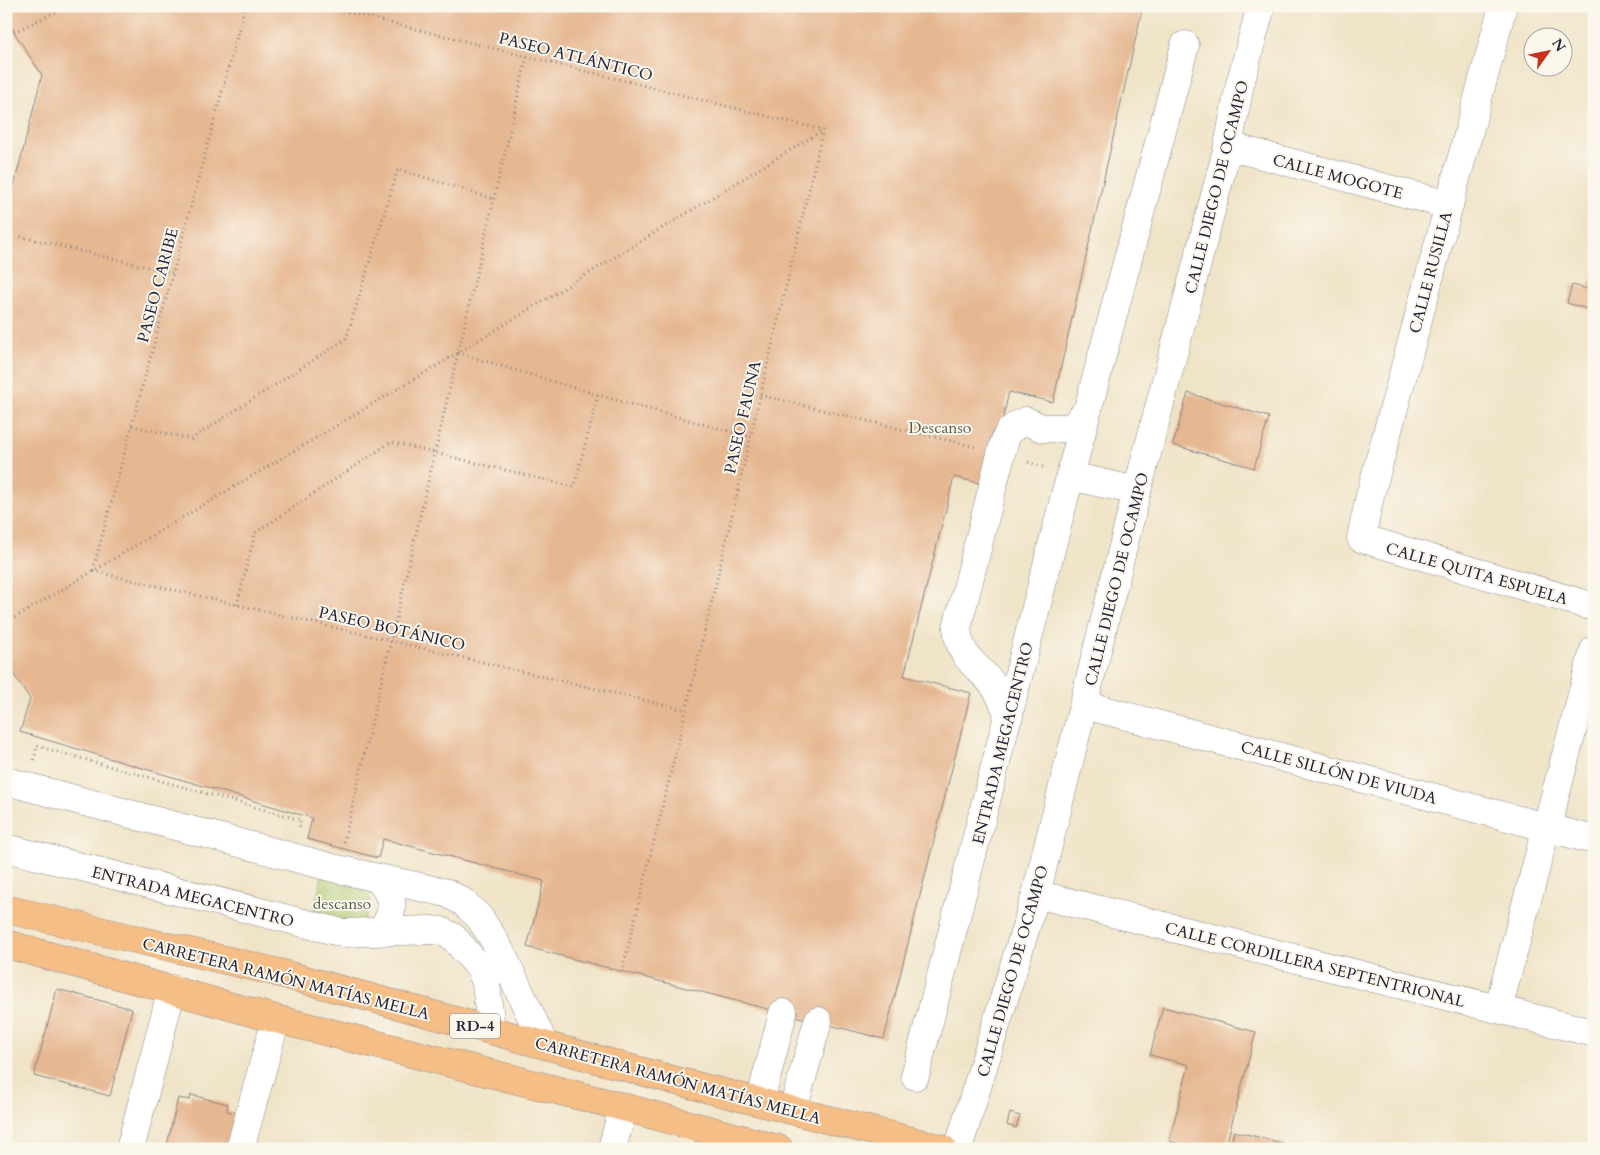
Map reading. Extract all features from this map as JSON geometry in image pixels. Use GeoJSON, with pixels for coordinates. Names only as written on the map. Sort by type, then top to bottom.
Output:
{"type":"FeatureCollection","features":[{"type":"Feature","properties":{"kind":"main road","name":"CARRETERA RAMÓN MATÍAS MELLA"},"geometry":{"type":"LineString","coordinates":[[6,909],[276,972],[760,1102],[943,1149]]}},
{"type":"Feature","properties":{"kind":"main road","name":"RD-4"},"geometry":{"type":"LineString","coordinates":[[6,944],[276,1019],[623,1107],[779,1149]]}},
{"type":"Feature","properties":{"kind":"street","name":"CALLE DIEGO DE OCAMPO"},"geometry":{"type":"LineString","coordinates":[[958,1149],[1036,894],[1085,705],[1137,491],[1228,146],[1240,84],[1262,6]]}},
{"type":"Feature","properties":{"kind":"street","name":"CALLE RUSILLA"},"geometry":{"type":"LineString","coordinates":[[1361,538],[1370,496],[1503,6]]}},
{"type":"Feature","properties":{"kind":"street","name":"ENTRADA MEGACENTRO"},"geometry":{"type":"LineString","coordinates":[[916,1076],[1070,476],[1185,45]]}},
{"type":"Feature","properties":{"kind":"street","name":"CALLE MOGOTE"},"geometry":{"type":"LineString","coordinates":[[1228,146],[1449,205]]}},
{"type":"Feature","properties":{"kind":"street"},"geometry":{"type":"LineString","coordinates":[[1009,716],[997,690],[967,657],[959,642],[957,628],[1001,454],[1011,428],[1026,421],[1042,428],[1072,428],[1088,409]]}},
{"type":"Feature","properties":{"kind":"street"},"geometry":{"type":"LineString","coordinates":[[1070,476],[1137,491]]}},
{"type":"Feature","properties":{"kind":"street","name":"CALLE QUITA ESPUELA"},"geometry":{"type":"LineString","coordinates":[[1361,538],[1594,607]]}},
{"type":"Feature","properties":{"kind":"street"},"geometry":{"type":"LineString","coordinates":[[1498,1009],[1594,650]]}},
{"type":"Feature","properties":{"kind":"street","name":"CALLE SILLÓN DE VIUDA"},"geometry":{"type":"LineString","coordinates":[[1085,705],[1594,840]]}},
{"type":"Feature","properties":{"kind":"street"},"geometry":{"type":"LineString","coordinates":[[6,781],[337,869],[447,893],[463,902],[479,917],[491,934],[544,1044]]}},
{"type":"Feature","properties":{"kind":"street","name":"ENTRADA MEGACENTRO"},"geometry":{"type":"LineString","coordinates":[[6,848],[343,933],[441,931],[453,937],[480,968],[486,983],[491,1030]]}},
{"type":"Feature","properties":{"kind":"street"},"geometry":{"type":"LineString","coordinates":[[378,878],[387,889],[392,903],[389,921],[381,931]]}},
{"type":"Feature","properties":{"kind":"street","name":"CALLE CORDILLERA SEPTENTRIONAL"},"geometry":{"type":"LineString","coordinates":[[1036,894],[1594,1033]]}},
{"type":"Feature","properties":{"kind":"street"},"geometry":{"type":"LineString","coordinates":[[130,1149],[172,989]]}},
{"type":"Feature","properties":{"kind":"street"},"geometry":{"type":"LineString","coordinates":[[760,1102],[783,1013]]}},
{"type":"Feature","properties":{"kind":"street"},"geometry":{"type":"LineString","coordinates":[[240,1149],[276,1019]]}},
{"type":"Feature","properties":{"kind":"street"},"geometry":{"type":"LineString","coordinates":[[793,1110],[818,1022]]}},
{"type":"Feature","properties":{"kind":"street"},"geometry":{"type":"LineString","coordinates":[[612,1149],[623,1107]]}},
{"type":"Feature","properties":{"kind":"path"},"geometry":{"type":"LineString","coordinates":[[14,32],[68,6]]}},
{"type":"Feature","properties":{"kind":"path","name":"PASEO CARIBE"},"geometry":{"type":"LineString","coordinates":[[93,571],[246,6]]}},
{"type":"Feature","properties":{"kind":"path","name":"PASEO ATLÁNTICO"},"geometry":{"type":"LineString","coordinates":[[323,6],[823,130]]}},
{"type":"Feature","properties":{"kind":"path"},"geometry":{"type":"LineString","coordinates":[[342,848],[527,56]]}},
{"type":"Feature","properties":{"kind":"path"},"geometry":{"type":"LineString","coordinates":[[6,623],[458,353],[823,130]]}},
{"type":"Feature","properties":{"kind":"path","name":"PASEO FAUNA"},"geometry":{"type":"LineString","coordinates":[[622,972],[823,130]]}},
{"type":"Feature","properties":{"kind":"path"},"geometry":{"type":"LineString","coordinates":[[132,426],[191,439],[346,339],[398,169],[494,199]]}},
{"type":"Feature","properties":{"kind":"path"},"geometry":{"type":"LineString","coordinates":[[6,233],[173,273]]}},
{"type":"Feature","properties":{"kind":"path"},"geometry":{"type":"LineString","coordinates":[[458,353],[598,395],[750,437]]}},
{"type":"Feature","properties":{"kind":"path"},"geometry":{"type":"LineString","coordinates":[[237,604],[255,533],[391,442],[574,487],[598,395]]}},
{"type":"Feature","properties":{"kind":"path"},"geometry":{"type":"LineString","coordinates":[[760,395],[1001,454],[1070,476]]}},
{"type":"Feature","properties":{"kind":"path","name":"PASEO BOTÁNICO"},"geometry":{"type":"LineString","coordinates":[[93,571],[686,710]]}},
{"type":"Feature","properties":{"kind":"path"},"geometry":{"type":"LineString","coordinates":[[33,762],[37,746],[301,820],[298,835]]}},
{"type":"Feature","properties":{"kind":"green space","name":"descanso"},"geometry":{"type":"Polygon","coordinates":[[[323,870],[374,883],[358,944],[309,935],[323,870]]]}},
{"type":"Feature","properties":{"kind":"building"},"geometry":{"type":"Polygon","coordinates":[[[6,6],[1143,6],[1053,402],[1009,392],[987,485],[954,477],[904,676],[971,693],[884,1039],[527,947],[544,881],[383,839],[378,858],[307,839],[312,818],[20,732],[30,699],[6,663],[6,217],[42,75],[14,32],[6,13],[6,6]]]}},
{"type":"Feature","properties":{"kind":"building"},"geometry":{"type":"Polygon","coordinates":[[[1594,268],[1594,311],[1567,303],[1572,285],[1588,289],[1594,268]]]}},
{"type":"Feature","properties":{"kind":"building"},"geometry":{"type":"Polygon","coordinates":[[[1188,393],[1269,417],[1254,468],[1173,445],[1188,393]]]}},
{"type":"Feature","properties":{"kind":"building"},"geometry":{"type":"Polygon","coordinates":[[[57,989],[132,1009],[110,1096],[34,1076],[57,989]]]}},
{"type":"Feature","properties":{"kind":"building"},"geometry":{"type":"Polygon","coordinates":[[[1163,1007],[1256,1032],[1225,1149],[1198,1149],[1169,1141],[1189,1065],[1150,1055],[1163,1007]]]}},
{"type":"Feature","properties":{"kind":"building"},"geometry":{"type":"Polygon","coordinates":[[[191,1095],[228,1104],[227,1111],[240,1114],[232,1149],[166,1149],[178,1098],[190,1100],[191,1095]]]}},
{"type":"Feature","properties":{"kind":"building"},"geometry":{"type":"Polygon","coordinates":[[[1010,1113],[1020,1116],[1016,1128],[1007,1125],[1010,1113]]]}},
{"type":"Feature","properties":{"kind":"building"},"geometry":{"type":"Polygon","coordinates":[[[1234,1131],[1285,1144],[1284,1149],[1230,1149],[1234,1131]]]}},
{"type":"Feature","properties":{"kind":"park label","name":"Descanso"},"geometry":{"type":"Point","coordinates":[940,427]}}]}
